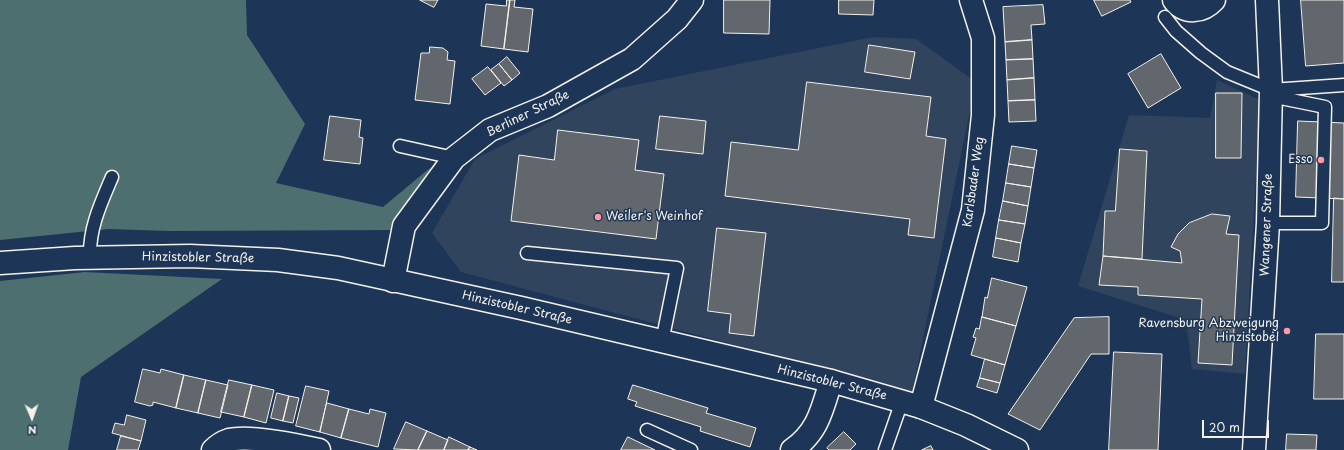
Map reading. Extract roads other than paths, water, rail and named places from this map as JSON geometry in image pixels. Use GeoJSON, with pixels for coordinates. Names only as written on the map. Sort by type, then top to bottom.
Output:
{"type":"FeatureCollection","features":[{"type":"Feature","properties":{"kind":"street","name":"Berliner Straße"},"geometry":{"type":"LineString","coordinates":[[393,281],[404,226],[454,158],[490,130],[548,106],[632,59],[677,19],[692,0]]}},
{"type":"Feature","properties":{"kind":"street","name":"Karlsbader Weg"},"geometry":{"type":"LineString","coordinates":[[911,404],[973,210],[983,115],[983,46],[971,0]]}},
{"type":"Feature","properties":{"kind":"street"},"geometry":{"type":"LineString","coordinates":[[1170,8],[1198,11],[1208,6],[1214,0]]}},
{"type":"Feature","properties":{"kind":"street","name":"Wangener Straße"},"geometry":{"type":"LineString","coordinates":[[1254,450],[1268,223],[1271,93],[1268,0]]}},
{"type":"Feature","properties":{"kind":"street","name":"Hinzistobler Straße"},"geometry":{"type":"LineString","coordinates":[[0,264],[90,257],[190,256],[278,260],[338,268],[521,308],[831,381],[911,404],[966,425],[1011,448]]}},
{"type":"Feature","properties":{"kind":"street"},"geometry":{"type":"LineString","coordinates":[[802,446],[818,420],[831,381]]}},
{"type":"Feature","properties":{"kind":"street"},"geometry":{"type":"LineString","coordinates":[[213,450],[227,440],[237,439],[291,444],[319,450]]}},
{"type":"Feature","properties":{"kind":"lane"},"geometry":{"type":"LineString","coordinates":[[1170,8],[1181,36],[1227,72],[1271,93],[1325,107],[1322,223],[1268,223]]}},
{"type":"Feature","properties":{"kind":"lane"},"geometry":{"type":"LineString","coordinates":[[1271,93],[1344,85]]}},
{"type":"Feature","properties":{"kind":"lane"},"geometry":{"type":"LineString","coordinates":[[400,146],[454,158]]}},
{"type":"Feature","properties":{"kind":"lane"},"geometry":{"type":"LineString","coordinates":[[90,257],[90,240],[97,212],[112,177]]}},
{"type":"Feature","properties":{"kind":"lane"},"geometry":{"type":"LineString","coordinates":[[527,253],[677,268],[662,342]]}},
{"type":"Feature","properties":{"kind":"lane"},"geometry":{"type":"LineString","coordinates":[[885,450],[911,404]]}},
{"type":"Feature","properties":{"kind":"lane"},"geometry":{"type":"LineString","coordinates":[[647,430],[691,450]]}},
{"type":"Feature","properties":{"kind":"place","name":"Esso"},"geometry":{"type":"Point","coordinates":[1321,160]}},
{"type":"Feature","properties":{"kind":"place","name":"Weiler's Weinhof"},"geometry":{"type":"Point","coordinates":[598,217]}},
{"type":"Feature","properties":{"kind":"place","name":"Ravensburg Abzweigung Hinzistobel"},"geometry":{"type":"Point","coordinates":[1287,331]}}]}
